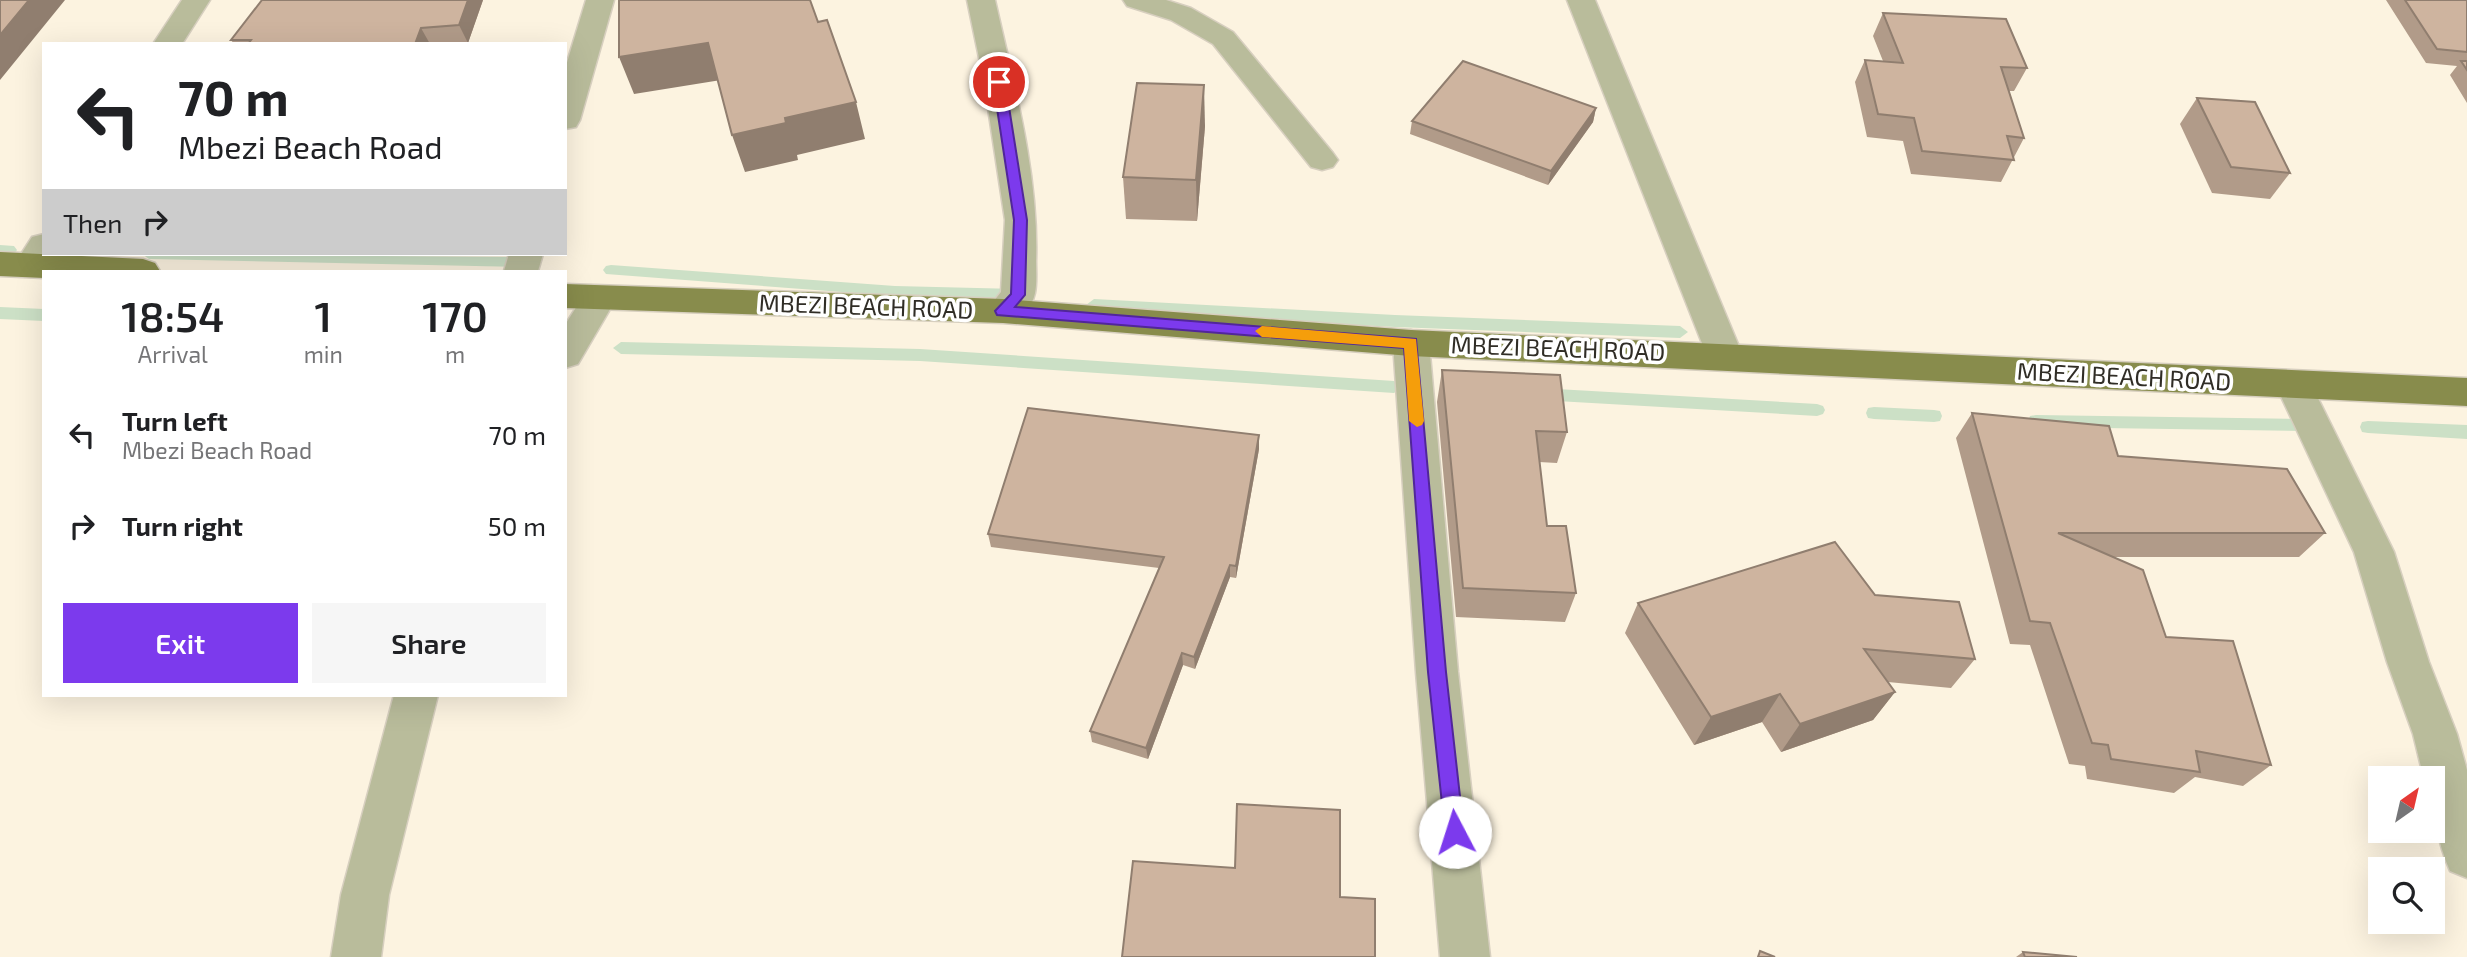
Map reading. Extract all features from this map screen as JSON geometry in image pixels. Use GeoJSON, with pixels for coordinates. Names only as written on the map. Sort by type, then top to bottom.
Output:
{"type":"FeatureCollection","features":[{"type":"Feature","properties":{"kind":"main road"},"geometry":{"type":"LineString","coordinates":[[25,258],[134,270]]}},
{"type":"Feature","properties":{"kind":"main road","name":"MBEZI BEACH ROAD"},"geometry":{"type":"LineString","coordinates":[[582,297],[1003,311],[1411,343],[2467,392]]}},
{"type":"Feature","properties":{"kind":"street"},"geometry":{"type":"LineString","coordinates":[[168,42],[196,0]]}},
{"type":"Feature","properties":{"kind":"street"},"geometry":{"type":"LineString","coordinates":[[567,113],[600,0]]}},
{"type":"Feature","properties":{"kind":"street"},"geometry":{"type":"LineString","coordinates":[[981,0],[999,82],[1021,220],[1018,295],[1003,311]]}},
{"type":"Feature","properties":{"kind":"street"},"geometry":{"type":"LineString","coordinates":[[1137,0],[1181,14],[1223,38],[1322,160]]}},
{"type":"Feature","properties":{"kind":"street"},"geometry":{"type":"LineString","coordinates":[[1581,0],[1725,356]]}},
{"type":"Feature","properties":{"kind":"street"},"geometry":{"type":"LineString","coordinates":[[567,348],[582,297]]}},
{"type":"Feature","properties":{"kind":"street"},"geometry":{"type":"LineString","coordinates":[[1411,343],[1436,658],[1465,957]]}},
{"type":"Feature","properties":{"kind":"street"},"geometry":{"type":"LineString","coordinates":[[2294,386],[2374,552],[2408,662],[2435,734],[2467,855]]}},
{"type":"Feature","properties":{"kind":"street"},"geometry":{"type":"LineString","coordinates":[[356,957],[365,895],[415,697]]}},
{"type":"Feature","properties":{"kind":"building"},"geometry":{"type":"Polygon","coordinates":[[[0,0],[29,0],[0,35],[0,0]]]}},
{"type":"Feature","properties":{"kind":"building"},"geometry":{"type":"Polygon","coordinates":[[[262,0],[468,0],[459,25],[421,28],[416,42],[231,40],[262,0]]]}},
{"type":"Feature","properties":{"kind":"building"},"geometry":{"type":"Polygon","coordinates":[[[619,0],[810,0],[818,22],[827,20],[856,102],[785,118],[786,123],[732,135],[708,43],[619,57],[619,0]]]}},
{"type":"Feature","properties":{"kind":"building"},"geometry":{"type":"Polygon","coordinates":[[[2405,0],[2467,0],[2467,52],[2437,49],[2405,0]]]}},
{"type":"Feature","properties":{"kind":"building"},"geometry":{"type":"Polygon","coordinates":[[[1883,13],[2006,19],[2027,68],[2001,67],[2024,138],[2007,136],[2014,160],[1922,151],[1914,118],[1878,114],[1865,60],[1903,63],[1883,13]]]}},
{"type":"Feature","properties":{"kind":"building"},"geometry":{"type":"Polygon","coordinates":[[[1463,61],[1596,108],[1551,171],[1412,121],[1463,61]]]}},
{"type":"Feature","properties":{"kind":"building"},"geometry":{"type":"Polygon","coordinates":[[[1137,83],[1204,85],[1196,180],[1123,177],[1137,83]]]}},
{"type":"Feature","properties":{"kind":"building"},"geometry":{"type":"Polygon","coordinates":[[[2197,98],[2255,102],[2290,173],[2231,167],[2197,98]]]}},
{"type":"Feature","properties":{"kind":"building"},"geometry":{"type":"Polygon","coordinates":[[[1442,370],[1560,375],[1567,432],[1536,431],[1547,526],[1566,526],[1576,593],[1463,588],[1442,370]]]}},
{"type":"Feature","properties":{"kind":"building"},"geometry":{"type":"Polygon","coordinates":[[[1028,408],[1259,435],[1236,566],[1230,565],[1194,657],[1182,653],[1146,748],[1090,731],[1164,557],[988,534],[1028,408]]]}},
{"type":"Feature","properties":{"kind":"building"},"geometry":{"type":"Polygon","coordinates":[[[1972,413],[2109,426],[2118,456],[2287,469],[2325,533],[2058,533],[2143,570],[2166,637],[2233,641],[2271,765],[2196,751],[2200,772],[2111,759],[2108,745],[2092,743],[2050,623],[2030,621],[1972,413]]]}},
{"type":"Feature","properties":{"kind":"building"},"geometry":{"type":"Polygon","coordinates":[[[1835,542],[1875,595],[1959,602],[1975,659],[1864,649],[1895,692],[1800,724],[1780,694],[1711,717],[1638,603],[1835,542]]]}},
{"type":"Feature","properties":{"kind":"building"},"geometry":{"type":"Polygon","coordinates":[[[1237,804],[1340,810],[1340,897],[1375,899],[1375,957],[1122,957],[1133,861],[1235,868],[1237,804]]]}},
{"type":"Feature","properties":{"kind":"building"},"geometry":{"type":"Polygon","coordinates":[[[1760,951],[1775,957],[1758,957],[1760,951]]]}},
{"type":"Feature","properties":{"kind":"building"},"geometry":{"type":"Polygon","coordinates":[[[2023,952],[2077,957],[2025,957],[2023,952]]]}},
{"type":"Feature","properties":{"kind":"waterway"},"geometry":{"type":"LineString","coordinates":[[0,250],[9,250]]}},
{"type":"Feature","properties":{"kind":"waterway"},"geometry":{"type":"LineString","coordinates":[[242,256],[522,262]]}},
{"type":"Feature","properties":{"kind":"waterway"},"geometry":{"type":"LineString","coordinates":[[611,270],[895,291],[1018,295]]}},
{"type":"Feature","properties":{"kind":"waterway"},"geometry":{"type":"LineString","coordinates":[[1094,305],[1395,321],[1680,332]]}},
{"type":"Feature","properties":{"kind":"waterway"},"geometry":{"type":"LineString","coordinates":[[0,313],[42,315]]}},
{"type":"Feature","properties":{"kind":"waterway"},"geometry":{"type":"LineString","coordinates":[[621,348],[920,355],[1394,387]]}},
{"type":"Feature","properties":{"kind":"waterway"},"geometry":{"type":"LineString","coordinates":[[1539,394],[1817,410]]}},
{"type":"Feature","properties":{"kind":"waterway"},"geometry":{"type":"LineString","coordinates":[[1874,413],[1934,416]]}},
{"type":"Feature","properties":{"kind":"waterway"},"geometry":{"type":"LineString","coordinates":[[2036,421],[2305,425]]}},
{"type":"Feature","properties":{"kind":"waterway"},"geometry":{"type":"LineString","coordinates":[[2368,427],[2467,432]]}},
{"type":"Feature","properties":{"kind":"slow traffic"},"geometry":{"type":"LineString","coordinates":[[1262,331],[1411,343],[1417,421]]}},
{"type":"Feature","properties":{"kind":"route"},"geometry":{"type":"LineString","coordinates":[[999,82],[1021,220],[1018,295],[1003,311],[1411,343],[1437,672],[1455,832]]}}]}
